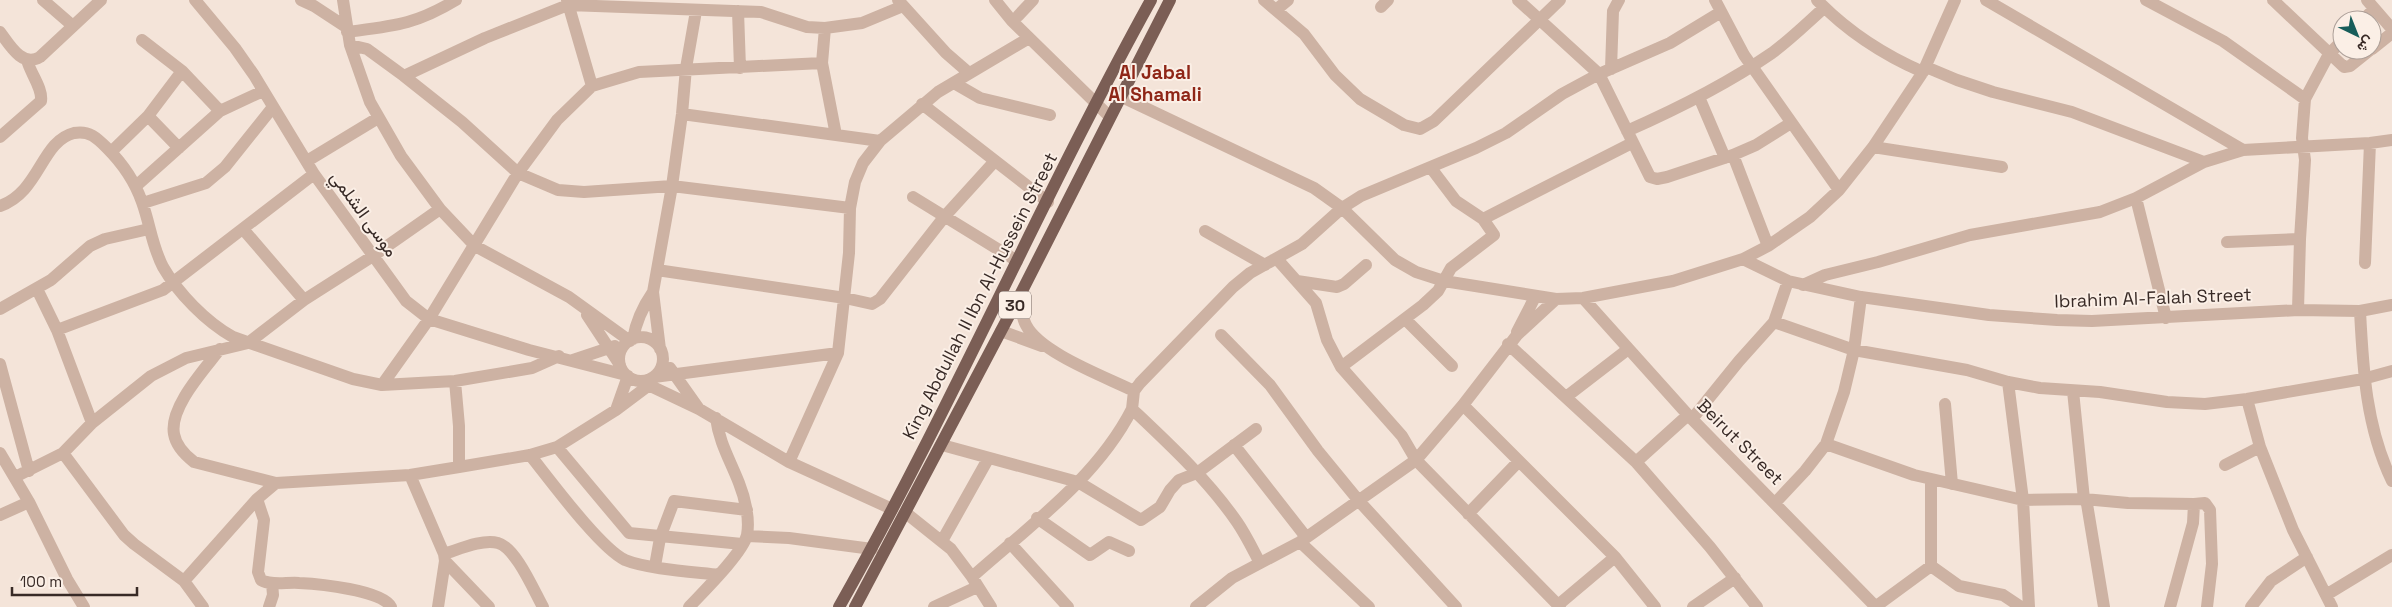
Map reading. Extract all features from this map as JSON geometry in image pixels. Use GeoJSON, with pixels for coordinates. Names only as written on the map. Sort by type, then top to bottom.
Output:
{"type":"FeatureCollection","features":[{"type":"Feature","properties":{"kind":"main road","name":"King Abdullah II Ibn Al-Hussein Street"},"geometry":{"type":"LineString","coordinates":[[839,607],[872,548],[1048,202],[1097,99],[1151,0]]}},
{"type":"Feature","properties":{"kind":"main road","name":"King Abdullah II Ibn Al-Hussein Street"},"geometry":{"type":"LineString","coordinates":[[855,607],[1020,295],[1111,112],[1170,0]]}},
{"type":"Feature","properties":{"kind":"street"},"geometry":{"type":"LineString","coordinates":[[43,0],[73,26]]}},
{"type":"Feature","properties":{"kind":"street"},"geometry":{"type":"LineString","coordinates":[[0,32],[14,50],[27,60],[33,60],[40,57],[101,0]]}},
{"type":"Feature","properties":{"kind":"street","name":"موسى الشلمي"},"geometry":{"type":"LineString","coordinates":[[195,0],[235,48],[308,161],[314,174],[406,301],[429,319],[501,342],[638,377],[716,418],[789,462],[892,509]]}},
{"type":"Feature","properties":{"kind":"street"},"geometry":{"type":"LineString","coordinates":[[301,0],[314,6],[348,35],[462,122],[518,173],[538,184],[570,192],[672,186],[850,208]]}},
{"type":"Feature","properties":{"kind":"street"},"geometry":{"type":"LineString","coordinates":[[343,0],[348,35],[363,85],[378,118],[401,156],[440,209],[475,246],[546,284],[630,341]]}},
{"type":"Feature","properties":{"kind":"street"},"geometry":{"type":"LineString","coordinates":[[348,35],[419,20],[456,0]]}},
{"type":"Feature","properties":{"kind":"street"},"geometry":{"type":"LineString","coordinates":[[996,0],[1018,16],[1097,99]]}},
{"type":"Feature","properties":{"kind":"street"},"geometry":{"type":"LineString","coordinates":[[996,0],[1029,38],[1111,112]]}},
{"type":"Feature","properties":{"kind":"street"},"geometry":{"type":"LineString","coordinates":[[1018,16],[1033,0]]}},
{"type":"Feature","properties":{"kind":"street"},"geometry":{"type":"LineString","coordinates":[[1264,0],[1277,9],[1304,34],[1335,75],[1360,99],[1404,125],[1420,129],[1434,121],[1560,0]]}},
{"type":"Feature","properties":{"kind":"street"},"geometry":{"type":"LineString","coordinates":[[1277,9],[1288,0]]}},
{"type":"Feature","properties":{"kind":"street"},"geometry":{"type":"LineString","coordinates":[[1518,0],[1598,74],[1650,177],[1657,179],[1729,157],[1756,145],[1791,123]]}},
{"type":"Feature","properties":{"kind":"street"},"geometry":{"type":"LineString","coordinates":[[1611,69],[1614,11],[1619,0]]}},
{"type":"Feature","properties":{"kind":"street"},"geometry":{"type":"LineString","coordinates":[[934,607],[975,582],[1010,543],[1078,482],[1118,431],[1132,409],[1134,391],[1148,374],[1233,287],[1302,244],[1342,208],[1361,196],[1431,168],[1506,133],[1562,94],[1598,74],[1670,43],[1730,0]]}},
{"type":"Feature","properties":{"kind":"street"},"geometry":{"type":"LineString","coordinates":[[1120,96],[1314,188],[1342,208],[1395,260],[1416,272],[1444,281],[1535,297],[1556,299],[1583,298],[1672,281],[1743,258],[1768,246],[1810,217],[1839,190],[1873,147],[1925,69],[1955,0]]}},
{"type":"Feature","properties":{"kind":"street"},"geometry":{"type":"LineString","coordinates":[[1986,0],[2243,150]]}},
{"type":"Feature","properties":{"kind":"street"},"geometry":{"type":"LineString","coordinates":[[2148,0],[2230,45],[2305,99]]}},
{"type":"Feature","properties":{"kind":"street"},"geometry":{"type":"LineString","coordinates":[[2272,0],[2332,57]]}},
{"type":"Feature","properties":{"kind":"street"},"geometry":{"type":"LineString","coordinates":[[404,76],[485,38],[568,3],[696,11],[738,11],[763,6],[807,27],[824,28],[862,23],[901,3],[946,53],[968,72]]}},
{"type":"Feature","properties":{"kind":"street"},"geometry":{"type":"LineString","coordinates":[[568,3],[592,86]]}},
{"type":"Feature","properties":{"kind":"street"},"geometry":{"type":"LineString","coordinates":[[1483,219],[1630,137],[1752,65],[1790,38],[1821,4],[1889,56],[1993,92],[2072,112],[2204,162]]}},
{"type":"Feature","properties":{"kind":"street"},"geometry":{"type":"LineString","coordinates":[[2370,4],[2392,29]]}},
{"type":"Feature","properties":{"kind":"street"},"geometry":{"type":"LineString","coordinates":[[1719,7],[1737,43],[1839,190]]}},
{"type":"Feature","properties":{"kind":"street"},"geometry":{"type":"LineString","coordinates":[[220,349],[182,400],[173,433],[184,454],[194,462],[276,483],[410,475],[530,455],[557,447],[616,410],[638,377],[660,369],[662,354],[653,292],[672,186],[686,68],[696,11]]}},
{"type":"Feature","properties":{"kind":"street"},"geometry":{"type":"LineString","coordinates":[[738,11],[740,68]]}},
{"type":"Feature","properties":{"kind":"street"},"geometry":{"type":"LineString","coordinates":[[824,28],[822,63],[836,135]]}},
{"type":"Feature","properties":{"kind":"street"},"geometry":{"type":"LineString","coordinates":[[2382,41],[2392,33]]}},
{"type":"Feature","properties":{"kind":"street"},"geometry":{"type":"LineString","coordinates":[[789,462],[838,353],[845,298],[850,208],[855,182],[862,164],[880,141],[922,104],[968,72],[1029,38]]}},
{"type":"Feature","properties":{"kind":"street"},"geometry":{"type":"LineString","coordinates":[[142,40],[182,71],[220,111]]}},
{"type":"Feature","properties":{"kind":"street"},"geometry":{"type":"LineString","coordinates":[[2298,310],[2305,160],[2303,147],[2305,99],[2332,51]]}},
{"type":"Feature","properties":{"kind":"street"},"geometry":{"type":"LineString","coordinates":[[0,138],[41,101],[41,94],[30,74],[27,60]]}},
{"type":"Feature","properties":{"kind":"street"},"geometry":{"type":"LineString","coordinates":[[2336,60],[2344,67],[2350,66],[2357,60]]}},
{"type":"Feature","properties":{"kind":"street"},"geometry":{"type":"LineString","coordinates":[[382,385],[429,319],[518,173],[557,120],[592,86],[639,72],[686,68],[740,68],[822,63]]}},
{"type":"Feature","properties":{"kind":"street"},"geometry":{"type":"LineString","coordinates":[[111,152],[148,116],[182,71]]}},
{"type":"Feature","properties":{"kind":"street"},"geometry":{"type":"LineString","coordinates":[[954,83],[980,98],[1050,115]]}},
{"type":"Feature","properties":{"kind":"street"},"geometry":{"type":"LineString","coordinates":[[136,186],[220,111],[263,91]]}},
{"type":"Feature","properties":{"kind":"street"},"geometry":{"type":"LineString","coordinates":[[1699,97],[1729,157],[1768,246]]}},
{"type":"Feature","properties":{"kind":"street"},"geometry":{"type":"LineString","coordinates":[[922,104],[994,162],[1048,202]]}},
{"type":"Feature","properties":{"kind":"street"},"geometry":{"type":"LineString","coordinates":[[143,203],[206,183],[225,167],[274,107]]}},
{"type":"Feature","properties":{"kind":"street"},"geometry":{"type":"LineString","coordinates":[[682,114],[880,141]]}},
{"type":"Feature","properties":{"kind":"street"},"geometry":{"type":"LineString","coordinates":[[148,116],[179,148]]}},
{"type":"Feature","properties":{"kind":"street"},"geometry":{"type":"LineString","coordinates":[[308,161],[378,118]]}},
{"type":"Feature","properties":{"kind":"street"},"geometry":{"type":"LineString","coordinates":[[0,206],[10,202],[24,191],[55,145],[72,134],[81,133],[96,137],[111,152],[136,186],[143,203],[148,229],[156,250],[173,283],[223,332],[248,343],[353,379],[382,385],[455,381],[532,368],[559,356]]}},
{"type":"Feature","properties":{"kind":"street"},"geometry":{"type":"LineString","coordinates":[[1804,285],[1825,275],[1878,262],[1970,235],[2100,212],[2136,198],[2204,162],[2243,150],[2370,143],[2392,140]]}},
{"type":"Feature","properties":{"kind":"street"},"geometry":{"type":"LineString","coordinates":[[2365,263],[2370,143]]}},
{"type":"Feature","properties":{"kind":"street"},"geometry":{"type":"LineString","coordinates":[[1873,147],[2002,167]]}},
{"type":"Feature","properties":{"kind":"street"},"geometry":{"type":"LineString","coordinates":[[657,270],[845,298],[867,305],[880,300],[945,216],[994,162]]}},
{"type":"Feature","properties":{"kind":"street"},"geometry":{"type":"LineString","coordinates":[[1341,366],[1433,296],[1451,268],[1493,238],[1494,233],[1483,219],[1456,201],[1431,168]]}},
{"type":"Feature","properties":{"kind":"street"},"geometry":{"type":"LineString","coordinates":[[58,330],[150,295],[173,283],[314,174]]}},
{"type":"Feature","properties":{"kind":"street"},"geometry":{"type":"LineString","coordinates":[[914,197],[1017,261]]}},
{"type":"Feature","properties":{"kind":"street"},"geometry":{"type":"LineString","coordinates":[[2136,198],[2166,318]]}},
{"type":"Feature","properties":{"kind":"street"},"geometry":{"type":"LineString","coordinates":[[15,477],[62,453],[92,423],[151,376],[186,358],[248,343],[304,300],[373,256],[440,209]]}},
{"type":"Feature","properties":{"kind":"street"},"geometry":{"type":"LineString","coordinates":[[0,309],[51,280],[90,246],[105,240],[148,229]]}},
{"type":"Feature","properties":{"kind":"street"},"geometry":{"type":"LineString","coordinates":[[243,229],[304,300]]}},
{"type":"Feature","properties":{"kind":"street"},"geometry":{"type":"LineString","coordinates":[[1205,232],[1271,262],[1297,281],[1316,303],[1327,340],[1341,366],[1402,436],[1416,460],[1559,606],[1615,557]]}},
{"type":"Feature","properties":{"kind":"street"},"geometry":{"type":"LineString","coordinates":[[2227,242],[2300,239]]}},
{"type":"Feature","properties":{"kind":"street","name":"Ibrahim Al-Falah Street"},"geometry":{"type":"LineString","coordinates":[[1743,258],[1788,281],[1804,285],[1861,297],[1989,315],[2092,321],[2298,310],[2360,311],[2392,306]]}},
{"type":"Feature","properties":{"kind":"street"},"geometry":{"type":"LineString","coordinates":[[1297,281],[1337,287],[1344,284],[1366,265]]}},
{"type":"Feature","properties":{"kind":"street"},"geometry":{"type":"LineString","coordinates":[[1636,462],[1690,417],[1774,322],[1788,281]]}},
{"type":"Feature","properties":{"kind":"street"},"geometry":{"type":"LineString","coordinates":[[37,288],[58,330],[92,423]]}},
{"type":"Feature","properties":{"kind":"street"},"geometry":{"type":"LineString","coordinates":[[638,377],[621,352],[630,341],[643,306],[653,292]]}},
{"type":"Feature","properties":{"kind":"street"},"geometry":{"type":"LineString","coordinates":[[1020,295],[1026,326],[1047,347]]}},
{"type":"Feature","properties":{"kind":"street"},"geometry":{"type":"LineString","coordinates":[[1196,607],[1232,578],[1303,539],[1416,460],[1463,405],[1512,340],[1535,297]]}},
{"type":"Feature","properties":{"kind":"street"},"geometry":{"type":"LineString","coordinates":[[1775,503],[1805,471],[1826,444],[1844,392],[1854,350],[1861,297]]}},
{"type":"Feature","properties":{"kind":"street","name":"Beirut Street"},"geometry":{"type":"LineString","coordinates":[[1583,298],[1627,350],[1690,417],[1875,607]]}},
{"type":"Feature","properties":{"kind":"street"},"geometry":{"type":"LineString","coordinates":[[1512,340],[1556,299]]}},
{"type":"Feature","properties":{"kind":"street"},"geometry":{"type":"LineString","coordinates":[[582,307],[609,347],[638,377]]}},
{"type":"Feature","properties":{"kind":"street"},"geometry":{"type":"LineString","coordinates":[[2360,311],[2363,380],[2376,440],[2391,476]]}},
{"type":"Feature","properties":{"kind":"street"},"geometry":{"type":"LineString","coordinates":[[1405,319],[1452,366]]}},
{"type":"Feature","properties":{"kind":"street"},"geometry":{"type":"LineString","coordinates":[[1774,322],[1854,350],[1967,370],[2008,382],[2073,391],[2100,392],[2167,402],[2205,404],[2247,399],[2363,380],[2392,371]]}},
{"type":"Feature","properties":{"kind":"street"},"geometry":{"type":"LineString","coordinates":[[1001,331],[1047,347],[1074,363],[1134,391]]}},
{"type":"Feature","properties":{"kind":"street"},"geometry":{"type":"LineString","coordinates":[[1221,336],[1270,385],[1318,452],[1359,501],[1456,607]]}},
{"type":"Feature","properties":{"kind":"street"},"geometry":{"type":"LineString","coordinates":[[573,360],[630,341],[649,339],[662,354],[699,409]]}},
{"type":"Feature","properties":{"kind":"street"},"geometry":{"type":"LineString","coordinates":[[1512,340],[1566,397],[1636,462],[1735,578],[1757,607]]}},
{"type":"Feature","properties":{"kind":"street"},"geometry":{"type":"LineString","coordinates":[[1566,397],[1627,350]]}},
{"type":"Feature","properties":{"kind":"street"},"geometry":{"type":"LineString","coordinates":[[638,377],[838,353]]}},
{"type":"Feature","properties":{"kind":"street"},"geometry":{"type":"LineString","coordinates":[[0,364],[29,470]]}},
{"type":"Feature","properties":{"kind":"street"},"geometry":{"type":"LineString","coordinates":[[616,410],[638,377]]}},
{"type":"Feature","properties":{"kind":"street"},"geometry":{"type":"LineString","coordinates":[[455,381],[460,426],[459,467]]}},
{"type":"Feature","properties":{"kind":"street"},"geometry":{"type":"LineString","coordinates":[[2008,382],[2023,500],[2029,607]]}},
{"type":"Feature","properties":{"kind":"street"},"geometry":{"type":"LineString","coordinates":[[2073,391],[2084,498],[2087,504],[2104,607]]}},
{"type":"Feature","properties":{"kind":"street"},"geometry":{"type":"LineString","coordinates":[[2247,399],[2260,447],[2293,530],[2332,607]]}},
{"type":"Feature","properties":{"kind":"street"},"geometry":{"type":"LineString","coordinates":[[1945,404],[1952,484]]}},
{"type":"Feature","properties":{"kind":"street"},"geometry":{"type":"LineString","coordinates":[[1463,405],[1615,557],[1655,607]]}},
{"type":"Feature","properties":{"kind":"street"},"geometry":{"type":"LineString","coordinates":[[1132,409],[1197,473],[1238,523],[1260,563]]}},
{"type":"Feature","properties":{"kind":"street"},"geometry":{"type":"LineString","coordinates":[[689,607],[719,576],[744,540],[747,510],[740,484],[721,444],[716,418]]}},
{"type":"Feature","properties":{"kind":"street"},"geometry":{"type":"LineString","coordinates":[[942,445],[1078,482],[1136,518],[1143,520],[1160,507],[1174,484],[1184,477],[1197,473],[1256,429]]}},
{"type":"Feature","properties":{"kind":"street"},"geometry":{"type":"LineString","coordinates":[[1826,444],[1931,479],[2023,500],[2084,498],[2128,503],[2205,504],[2210,510],[2212,564],[2206,607]]}},
{"type":"Feature","properties":{"kind":"street"},"geometry":{"type":"LineString","coordinates":[[1234,445],[1303,539],[1369,607]]}},
{"type":"Feature","properties":{"kind":"street"},"geometry":{"type":"LineString","coordinates":[[557,447],[626,532],[660,538],[744,540],[788,538],[872,548]]}},
{"type":"Feature","properties":{"kind":"street"},"geometry":{"type":"LineString","coordinates":[[2225,465],[2260,447]]}},
{"type":"Feature","properties":{"kind":"street"},"geometry":{"type":"LineString","coordinates":[[62,453],[124,535],[184,581],[203,607]]}},
{"type":"Feature","properties":{"kind":"street"},"geometry":{"type":"LineString","coordinates":[[530,455],[592,530],[617,556],[640,564],[719,576]]}},
{"type":"Feature","properties":{"kind":"street"},"geometry":{"type":"LineString","coordinates":[[1,457],[29,502],[67,579],[84,607]]}},
{"type":"Feature","properties":{"kind":"street"},"geometry":{"type":"LineString","coordinates":[[942,540],[988,459]]}},
{"type":"Feature","properties":{"kind":"street"},"geometry":{"type":"LineString","coordinates":[[1468,514],[1519,461]]}},
{"type":"Feature","properties":{"kind":"street"},"geometry":{"type":"LineString","coordinates":[[410,475],[444,557],[488,607]]}},
{"type":"Feature","properties":{"kind":"street"},"geometry":{"type":"LineString","coordinates":[[1931,479],[1931,566]]}},
{"type":"Feature","properties":{"kind":"street"},"geometry":{"type":"LineString","coordinates":[[184,581],[258,499],[276,483]]}},
{"type":"Feature","properties":{"kind":"street"},"geometry":{"type":"LineString","coordinates":[[258,499],[264,520],[258,575],[263,582],[307,584],[356,591],[384,599],[391,607]]}},
{"type":"Feature","properties":{"kind":"street"},"geometry":{"type":"LineString","coordinates":[[654,566],[660,538],[672,503],[676,500],[747,510]]}},
{"type":"Feature","properties":{"kind":"street"},"geometry":{"type":"LineString","coordinates":[[0,515],[29,502]]}},
{"type":"Feature","properties":{"kind":"street"},"geometry":{"type":"LineString","coordinates":[[2170,607],[2193,522],[2194,504]]}},
{"type":"Feature","properties":{"kind":"street"},"geometry":{"type":"LineString","coordinates":[[906,512],[942,540],[975,582],[990,607]]}},
{"type":"Feature","properties":{"kind":"street"},"geometry":{"type":"LineString","coordinates":[[1037,518],[1090,554],[1109,542],[1129,552]]}},
{"type":"Feature","properties":{"kind":"street"},"geometry":{"type":"LineString","coordinates":[[444,557],[477,544],[492,542],[507,547],[532,585],[543,607]]}},
{"type":"Feature","properties":{"kind":"street"},"geometry":{"type":"LineString","coordinates":[[1010,543],[1068,607]]}},
{"type":"Feature","properties":{"kind":"street"},"geometry":{"type":"LineString","coordinates":[[2326,595],[2392,555]]}},
{"type":"Feature","properties":{"kind":"street"},"geometry":{"type":"LineString","coordinates":[[438,607],[444,557]]}},
{"type":"Feature","properties":{"kind":"street"},"geometry":{"type":"LineString","coordinates":[[2250,607],[2271,582],[2307,557]]}},
{"type":"Feature","properties":{"kind":"street"},"geometry":{"type":"LineString","coordinates":[[1875,607],[1931,566]]}},
{"type":"Feature","properties":{"kind":"street"},"geometry":{"type":"LineString","coordinates":[[1931,566],[1959,586],[2003,595],[2021,607]]}},
{"type":"Feature","properties":{"kind":"street"},"geometry":{"type":"LineString","coordinates":[[1693,607],[1735,578]]}},
{"type":"Feature","properties":{"kind":"street"},"geometry":{"type":"LineString","coordinates":[[269,607],[273,595],[272,583]]}},
{"type":"Feature","properties":{"kind":"district","name":"Al Jabal Al Shamali"},"geometry":{"type":"Point","coordinates":[1155,83]}}]}
